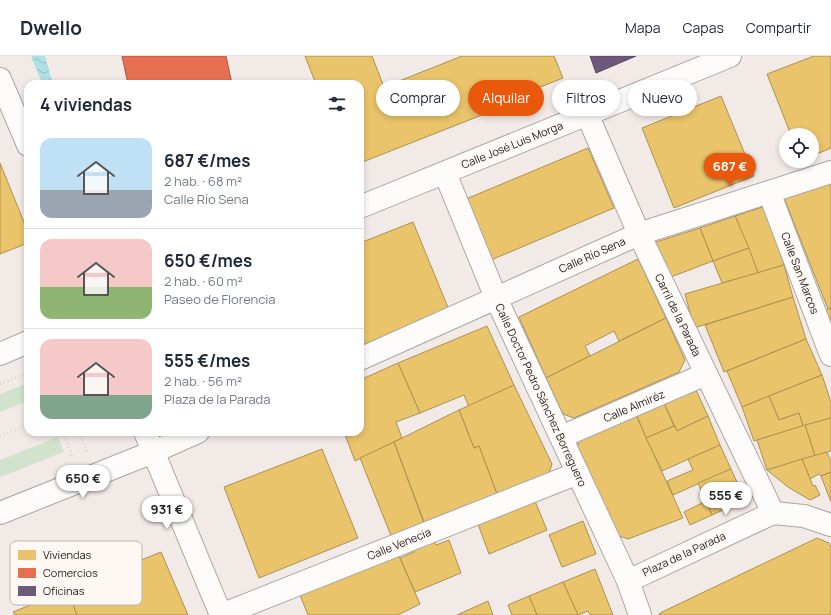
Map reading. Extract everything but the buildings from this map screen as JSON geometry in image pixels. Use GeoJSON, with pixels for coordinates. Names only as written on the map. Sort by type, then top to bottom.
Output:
{"type":"FeatureCollection","features":[{"type":"Feature","properties":{"kind":"street","name":"Calle José Luis Morga"},"geometry":{"type":"LineString","coordinates":[[620,101],[730,56]]}},
{"type":"Feature","properties":{"kind":"street"},"geometry":{"type":"LineString","coordinates":[[0,79],[24,136]]}},
{"type":"Feature","properties":{"kind":"street","name":"Calle José Luis Morga"},"geometry":{"type":"LineString","coordinates":[[364,205],[582,116]]}},
{"type":"Feature","properties":{"kind":"street","name":"Carril de la Parada"},"geometry":{"type":"LineString","coordinates":[[588,116],[639,234],[773,513]]}},
{"type":"Feature","properties":{"kind":"street","name":"Calle Río Sena"},"geometry":{"type":"LineString","coordinates":[[364,357],[639,234],[831,172]]}},
{"type":"Feature","properties":{"kind":"street","name":"Calle Doctor Pedro Sánchez Borreguero"},"geometry":{"type":"LineString","coordinates":[[445,173],[496,298],[628,581],[640,615]]}},
{"type":"Feature","properties":{"kind":"street","name":"Calle San Marcos"},"geometry":{"type":"LineString","coordinates":[[769,192],[831,355]]}},
{"type":"Feature","properties":{"kind":"street"},"geometry":{"type":"LineString","coordinates":[[0,354],[24,344]]}},
{"type":"Feature","properties":{"kind":"street","name":"Calle Almiréz"},"geometry":{"type":"LineString","coordinates":[[561,437],[706,374]]}},
{"type":"Feature","properties":{"kind":"street"},"geometry":{"type":"LineString","coordinates":[[147,436],[221,615]]}},
{"type":"Feature","properties":{"kind":"street"},"geometry":{"type":"LineString","coordinates":[[0,513],[153,452],[189,436]]}},
{"type":"Feature","properties":{"kind":"street","name":"Calle Venecia"},"geometry":{"type":"LineString","coordinates":[[221,615],[578,473]]}},
{"type":"Feature","properties":{"kind":"street"},"geometry":{"type":"LineString","coordinates":[[773,513],[804,516],[831,525]]}},
{"type":"Feature","properties":{"kind":"street","name":"Plaza de la Parada"},"geometry":{"type":"LineString","coordinates":[[628,581],[773,513]]}},
{"type":"Feature","properties":{"kind":"path"},"geometry":{"type":"LineString","coordinates":[[0,384],[24,375]]}},
{"type":"Feature","properties":{"kind":"path"},"geometry":{"type":"LineString","coordinates":[[0,436],[24,427]]}},
{"type":"Feature","properties":{"kind":"path"},"geometry":{"type":"LineString","coordinates":[[64,436],[72,456]]}},
{"type":"Feature","properties":{"kind":"path"},"geometry":{"type":"LineString","coordinates":[[81,436],[88,454]]}},
{"type":"Feature","properties":{"kind":"green space"},"geometry":{"type":"Polygon","coordinates":[[[24,385],[24,403],[0,412],[0,394],[24,385]]]}},
{"type":"Feature","properties":{"kind":"green space"},"geometry":{"type":"Polygon","coordinates":[[[58,437],[64,452],[0,477],[0,460],[58,437]]]}},
{"type":"Feature","properties":{"kind":"water"},"geometry":{"type":"Polygon","coordinates":[[[31,56],[45,56],[52,80],[41,80],[31,56]]]}}]}
